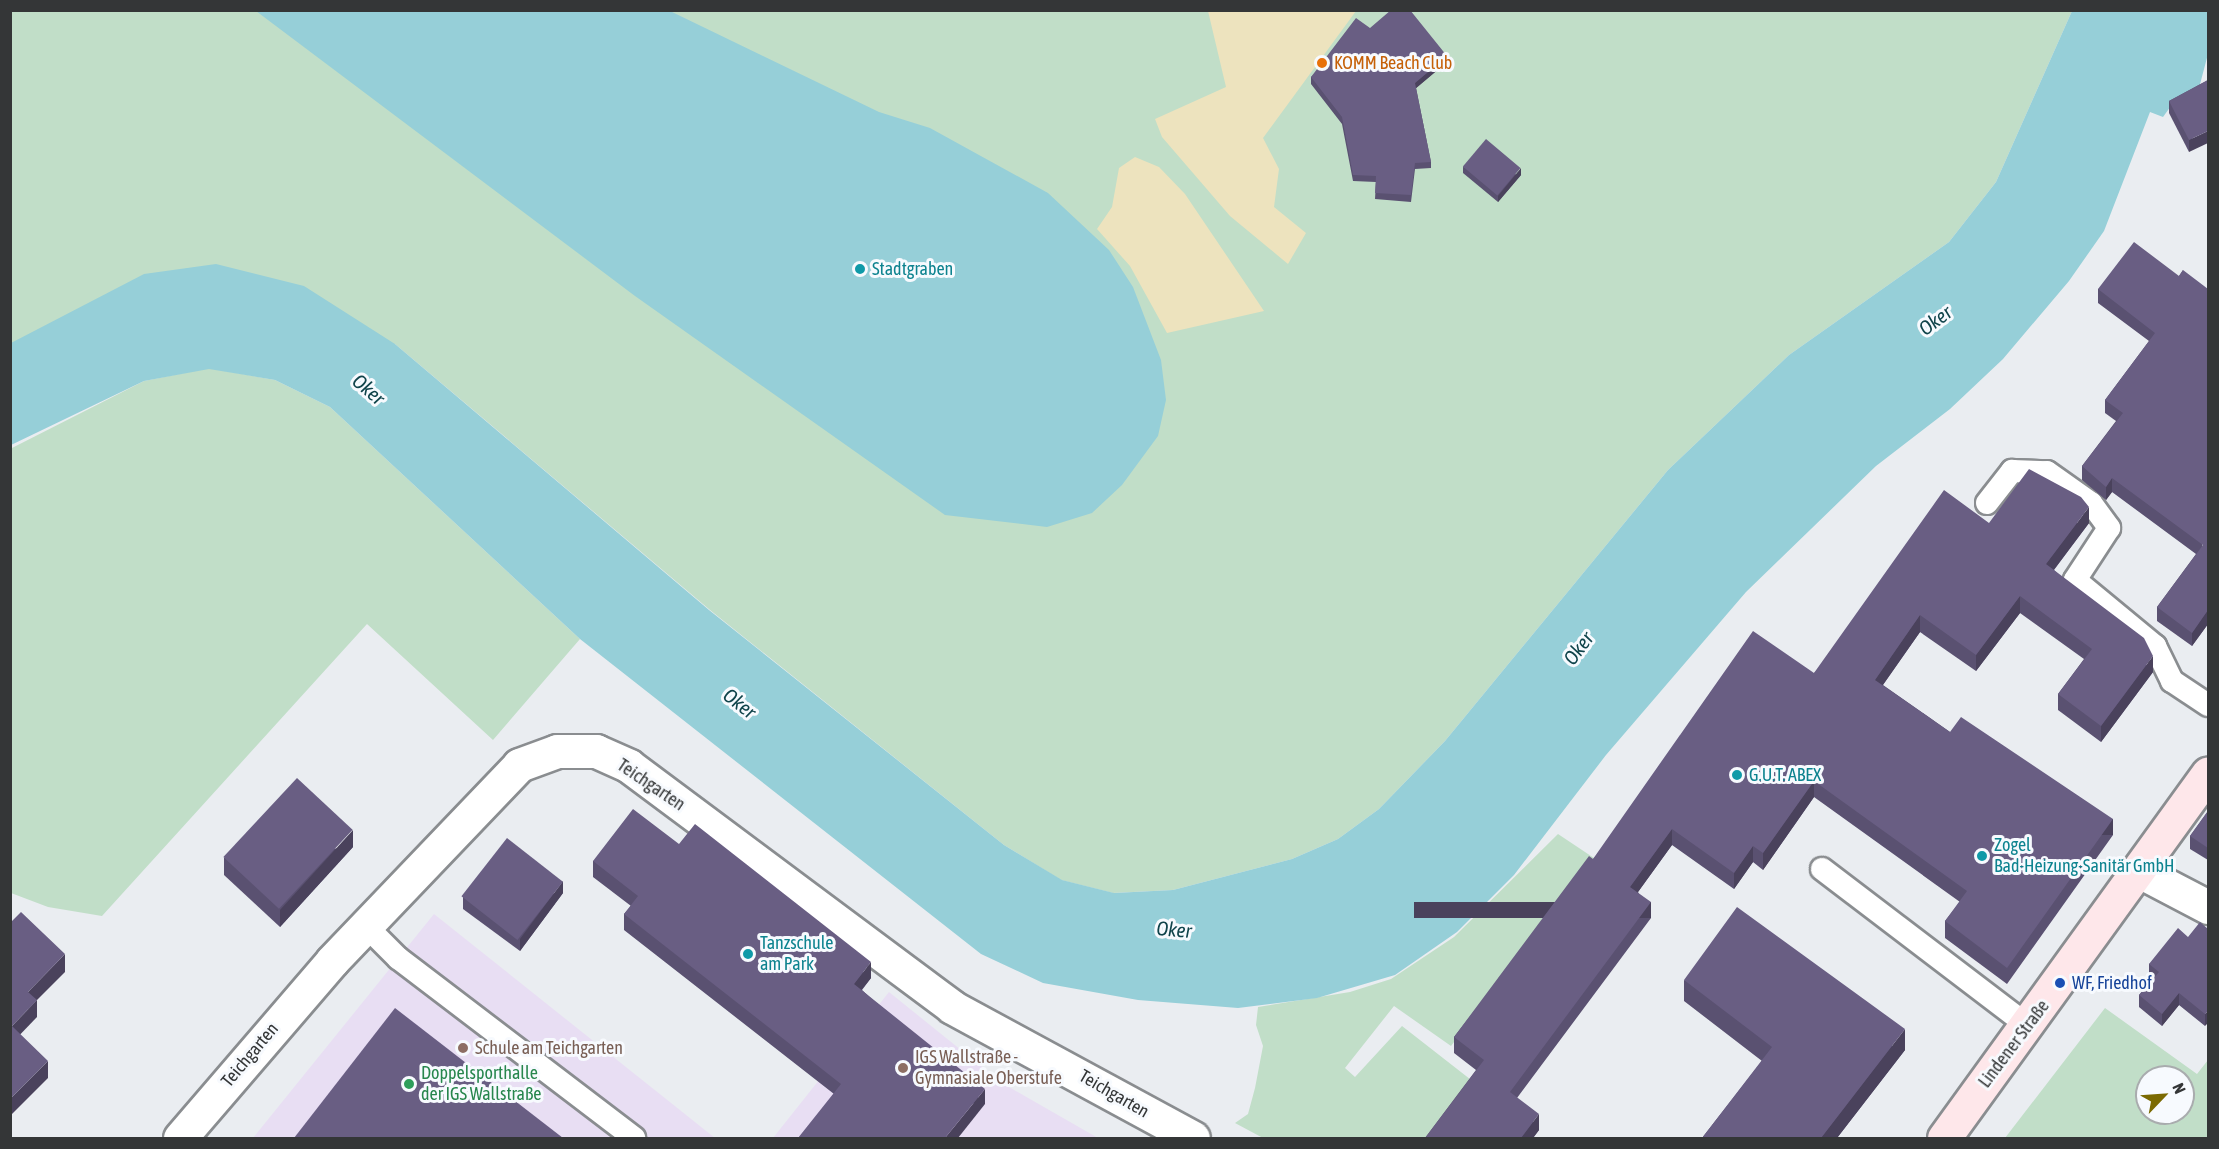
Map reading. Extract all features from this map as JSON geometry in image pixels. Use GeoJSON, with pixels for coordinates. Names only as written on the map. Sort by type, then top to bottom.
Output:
{"type":"FeatureCollection","features":[{"type":"Feature","properties":{"kind":"main road","name":"Lindener Straße"},"geometry":{"type":"LineString","coordinates":[[1944,1138],[2028,1026],[2208,773]]}},
{"type":"Feature","properties":{"kind":"street","name":"Teichgarten"},"geometry":{"type":"LineString","coordinates":[[180,1138],[365,925],[519,765],[557,751],[596,751],[628,766],[952,1007],[1193,1138]]}},
{"type":"Feature","properties":{"kind":"street"},"geometry":{"type":"LineString","coordinates":[[2139,871],[2208,907]]}},
{"type":"Feature","properties":{"kind":"lane"},"geometry":{"type":"LineString","coordinates":[[1987,503],[2012,471],[2047,472],[2091,503],[2109,528],[2075,580],[2155,646],[2172,681],[2208,705]]}},
{"type":"Feature","properties":{"kind":"lane"},"geometry":{"type":"LineString","coordinates":[[1822,869],[2028,1026]]}},
{"type":"Feature","properties":{"kind":"lane"},"geometry":{"type":"LineString","coordinates":[[365,925],[398,958],[634,1138]]}},
{"type":"Feature","properties":{"kind":"shaded area","name":"Schule am Teichgarten"},"geometry":{"type":"Polygon","coordinates":[[[434,914],[715,1138],[253,1138],[434,914]]]}},
{"type":"Feature","properties":{"kind":"shaded area"},"geometry":{"type":"Polygon","coordinates":[[[889,992],[1002,1083],[1098,1138],[773,1138],[889,992]]]}},
{"type":"Feature","properties":{"kind":"green space"},"geometry":{"type":"Polygon","coordinates":[[[10,11],[2072,11],[1996,182],[1949,242],[1789,355],[1668,470],[1445,741],[1379,809],[1338,839],[1292,859],[1173,890],[1113,893],[1061,880],[1004,845],[710,610],[395,344],[11,343],[10,11]]]}},
{"type":"Feature","properties":{"kind":"green space"},"geometry":{"type":"Polygon","coordinates":[[[209,368],[275,380],[330,407],[580,639],[493,740],[367,624],[102,916],[48,907],[11,893],[10,449],[144,381],[209,368]]]}},
{"type":"Feature","properties":{"kind":"green space"},"geometry":{"type":"Polygon","coordinates":[[[1558,834],[1594,858],[1451,1046],[1394,1006],[1345,1068],[1355,1077],[1402,1026],[1475,1083],[1435,1138],[1263,1138],[1235,1123],[1248,1114],[1255,1088],[1263,1046],[1256,1025],[1258,1007],[1350,992],[1391,979],[1454,937],[1558,834]]]}},
{"type":"Feature","properties":{"kind":"green space"},"geometry":{"type":"Polygon","coordinates":[[[2105,1008],[2184,1065],[2135,1065],[2135,1125],[2195,1125],[2195,1073],[2197,1074],[2208,1060],[2208,1138],[2005,1138],[2105,1008]]]}},
{"type":"Feature","properties":{"kind":"sand"},"geometry":{"type":"Polygon","coordinates":[[[1208,11],[1356,11],[1263,138],[1279,169],[1274,207],[1306,233],[1288,264],[1230,216],[1162,137],[1155,119],[1226,87],[1208,11]]]}},
{"type":"Feature","properties":{"kind":"sand"},"geometry":{"type":"Polygon","coordinates":[[[1135,157],[1159,167],[1185,194],[1264,311],[1167,333],[1130,266],[1097,229],[1112,207],[1119,168],[1135,157]]]}},
{"type":"Feature","properties":{"kind":"water","name":"Stadtgraben"},"geometry":{"type":"Polygon","coordinates":[[[256,11],[670,11],[879,112],[930,128],[1048,193],[1109,250],[1133,287],[1161,360],[1166,400],[1158,436],[1122,485],[1092,513],[1047,527],[945,515],[635,296],[256,11]]]}},
{"type":"Feature","properties":{"kind":"water","name":"Oker"},"geometry":{"type":"Polygon","coordinates":[[[2072,11],[2208,11],[2208,54],[2199,88],[2176,99],[2163,117],[2150,112],[2104,231],[2069,281],[2003,359],[1950,409],[1876,466],[1746,592],[1606,755],[1514,875],[1457,932],[1395,975],[1317,998],[1238,1008],[1138,1000],[1043,983],[981,954],[580,639],[330,407],[275,380],[209,369],[144,381],[11,445],[11,343],[144,274],[216,264],[304,286],[395,344],[709,610],[1004,845],[1062,880],[1114,893],[1173,890],[1292,859],[1338,839],[1379,809],[1445,741],[1668,470],[1789,355],[1949,242],[1996,182],[2072,11]]]}},
{"type":"Feature","properties":{"kind":"building"},"geometry":{"type":"Polygon","coordinates":[[[1391,10],[1410,10],[1447,56],[1415,83],[1431,162],[1415,163],[1411,195],[1375,193],[1376,176],[1353,175],[1342,117],[1311,77],[1356,18],[1370,28],[1391,10]]]}},
{"type":"Feature","properties":{"kind":"building"},"geometry":{"type":"Polygon","coordinates":[[[2208,80],[2208,131],[2189,140],[2169,101],[2208,80]]]}},
{"type":"Feature","properties":{"kind":"building"},"geometry":{"type":"Polygon","coordinates":[[[1486,139],[1520,168],[1497,196],[1463,167],[1486,139]]]}},
{"type":"Feature","properties":{"kind":"building"},"geometry":{"type":"Polygon","coordinates":[[[2134,242],[2179,276],[2183,270],[2208,289],[2208,610],[2192,633],[2157,607],[2203,545],[2112,478],[2106,487],[2082,466],[2123,413],[2105,400],[2155,333],[2098,289],[2134,242]]]}},
{"type":"Feature","properties":{"kind":"building"},"geometry":{"type":"Polygon","coordinates":[[[2029,469],[2081,497],[2089,507],[2046,564],[2144,638],[2153,656],[2101,726],[2058,694],[2092,649],[2020,596],[1976,655],[1920,615],[1875,680],[1950,732],[1961,717],[2113,819],[2007,968],[1945,921],[1967,891],[1814,781],[1763,853],[1753,846],[1734,873],[1672,829],[1630,887],[1651,902],[1510,1092],[1539,1114],[1521,1138],[1425,1138],[1484,1060],[1454,1037],[1589,856],[1593,859],[1753,631],[1814,673],[1944,490],[1989,523],[2029,469]]]}},
{"type":"Feature","properties":{"kind":"building"},"geometry":{"type":"Polygon","coordinates":[[[297,778],[353,830],[279,909],[223,857],[297,778]]]}},
{"type":"Feature","properties":{"kind":"building"},"geometry":{"type":"Polygon","coordinates":[[[633,809],[679,844],[695,824],[871,962],[854,984],[985,1089],[945,1138],[798,1138],[841,1084],[624,914],[638,896],[593,861],[633,809]]]}},
{"type":"Feature","properties":{"kind":"building"},"geometry":{"type":"Polygon","coordinates":[[[2208,811],[2208,848],[2190,836],[2208,811]]]}},
{"type":"Feature","properties":{"kind":"building"},"geometry":{"type":"Polygon","coordinates":[[[507,838],[563,882],[517,940],[461,896],[507,838]]]}},
{"type":"Feature","properties":{"kind":"building"},"geometry":{"type":"Polygon","coordinates":[[[1737,907],[1905,1029],[1821,1138],[1702,1138],[1772,1047],[1684,980],[1737,907]]]}},
{"type":"Feature","properties":{"kind":"building"},"geometry":{"type":"Polygon","coordinates":[[[21,912],[65,954],[28,992],[37,1000],[12,1026],[48,1061],[10,1099],[10,923],[21,912]]]}},
{"type":"Feature","properties":{"kind":"building"},"geometry":{"type":"Polygon","coordinates":[[[2200,922],[2208,929],[2208,1011],[2205,1014],[2179,993],[2162,1014],[2139,995],[2159,972],[2149,964],[2178,928],[2188,937],[2200,922]]]}},
{"type":"Feature","properties":{"kind":"building","name":"Doppelsporthalle der IGS Wallstraße"},"geometry":{"type":"Polygon","coordinates":[[[395,1008],[563,1138],[294,1138],[395,1008]]]}},
{"type":"Feature","properties":{"kind":"place","name":"KOMM Beach Club"},"geometry":{"type":"Point","coordinates":[1322,63]}},
{"type":"Feature","properties":{"kind":"place","name":"Stadtgraben"},"geometry":{"type":"Point","coordinates":[860,269]}},
{"type":"Feature","properties":{"kind":"place","name":"G.U.T. ABEX"},"geometry":{"type":"Point","coordinates":[1737,775]}},
{"type":"Feature","properties":{"kind":"place","name":"Zogel Bad-Heizung-Sanitär GmbH"},"geometry":{"type":"Point","coordinates":[1982,856]}},
{"type":"Feature","properties":{"kind":"place","name":"Tanzschule am Park"},"geometry":{"type":"Point","coordinates":[748,954]}},
{"type":"Feature","properties":{"kind":"place","name":"WF, Friedhof"},"geometry":{"type":"Point","coordinates":[2060,983]}},
{"type":"Feature","properties":{"kind":"place","name":"Schule am Teichgarten"},"geometry":{"type":"Point","coordinates":[463,1048]}},
{"type":"Feature","properties":{"kind":"place","name":"IGS Wallstraße - Gymnasiale Oberstufe"},"geometry":{"type":"Point","coordinates":[903,1068]}},
{"type":"Feature","properties":{"kind":"place","name":"Doppelsporthalle der IGS Wallstraße"},"geometry":{"type":"Point","coordinates":[409,1084]}}]}
